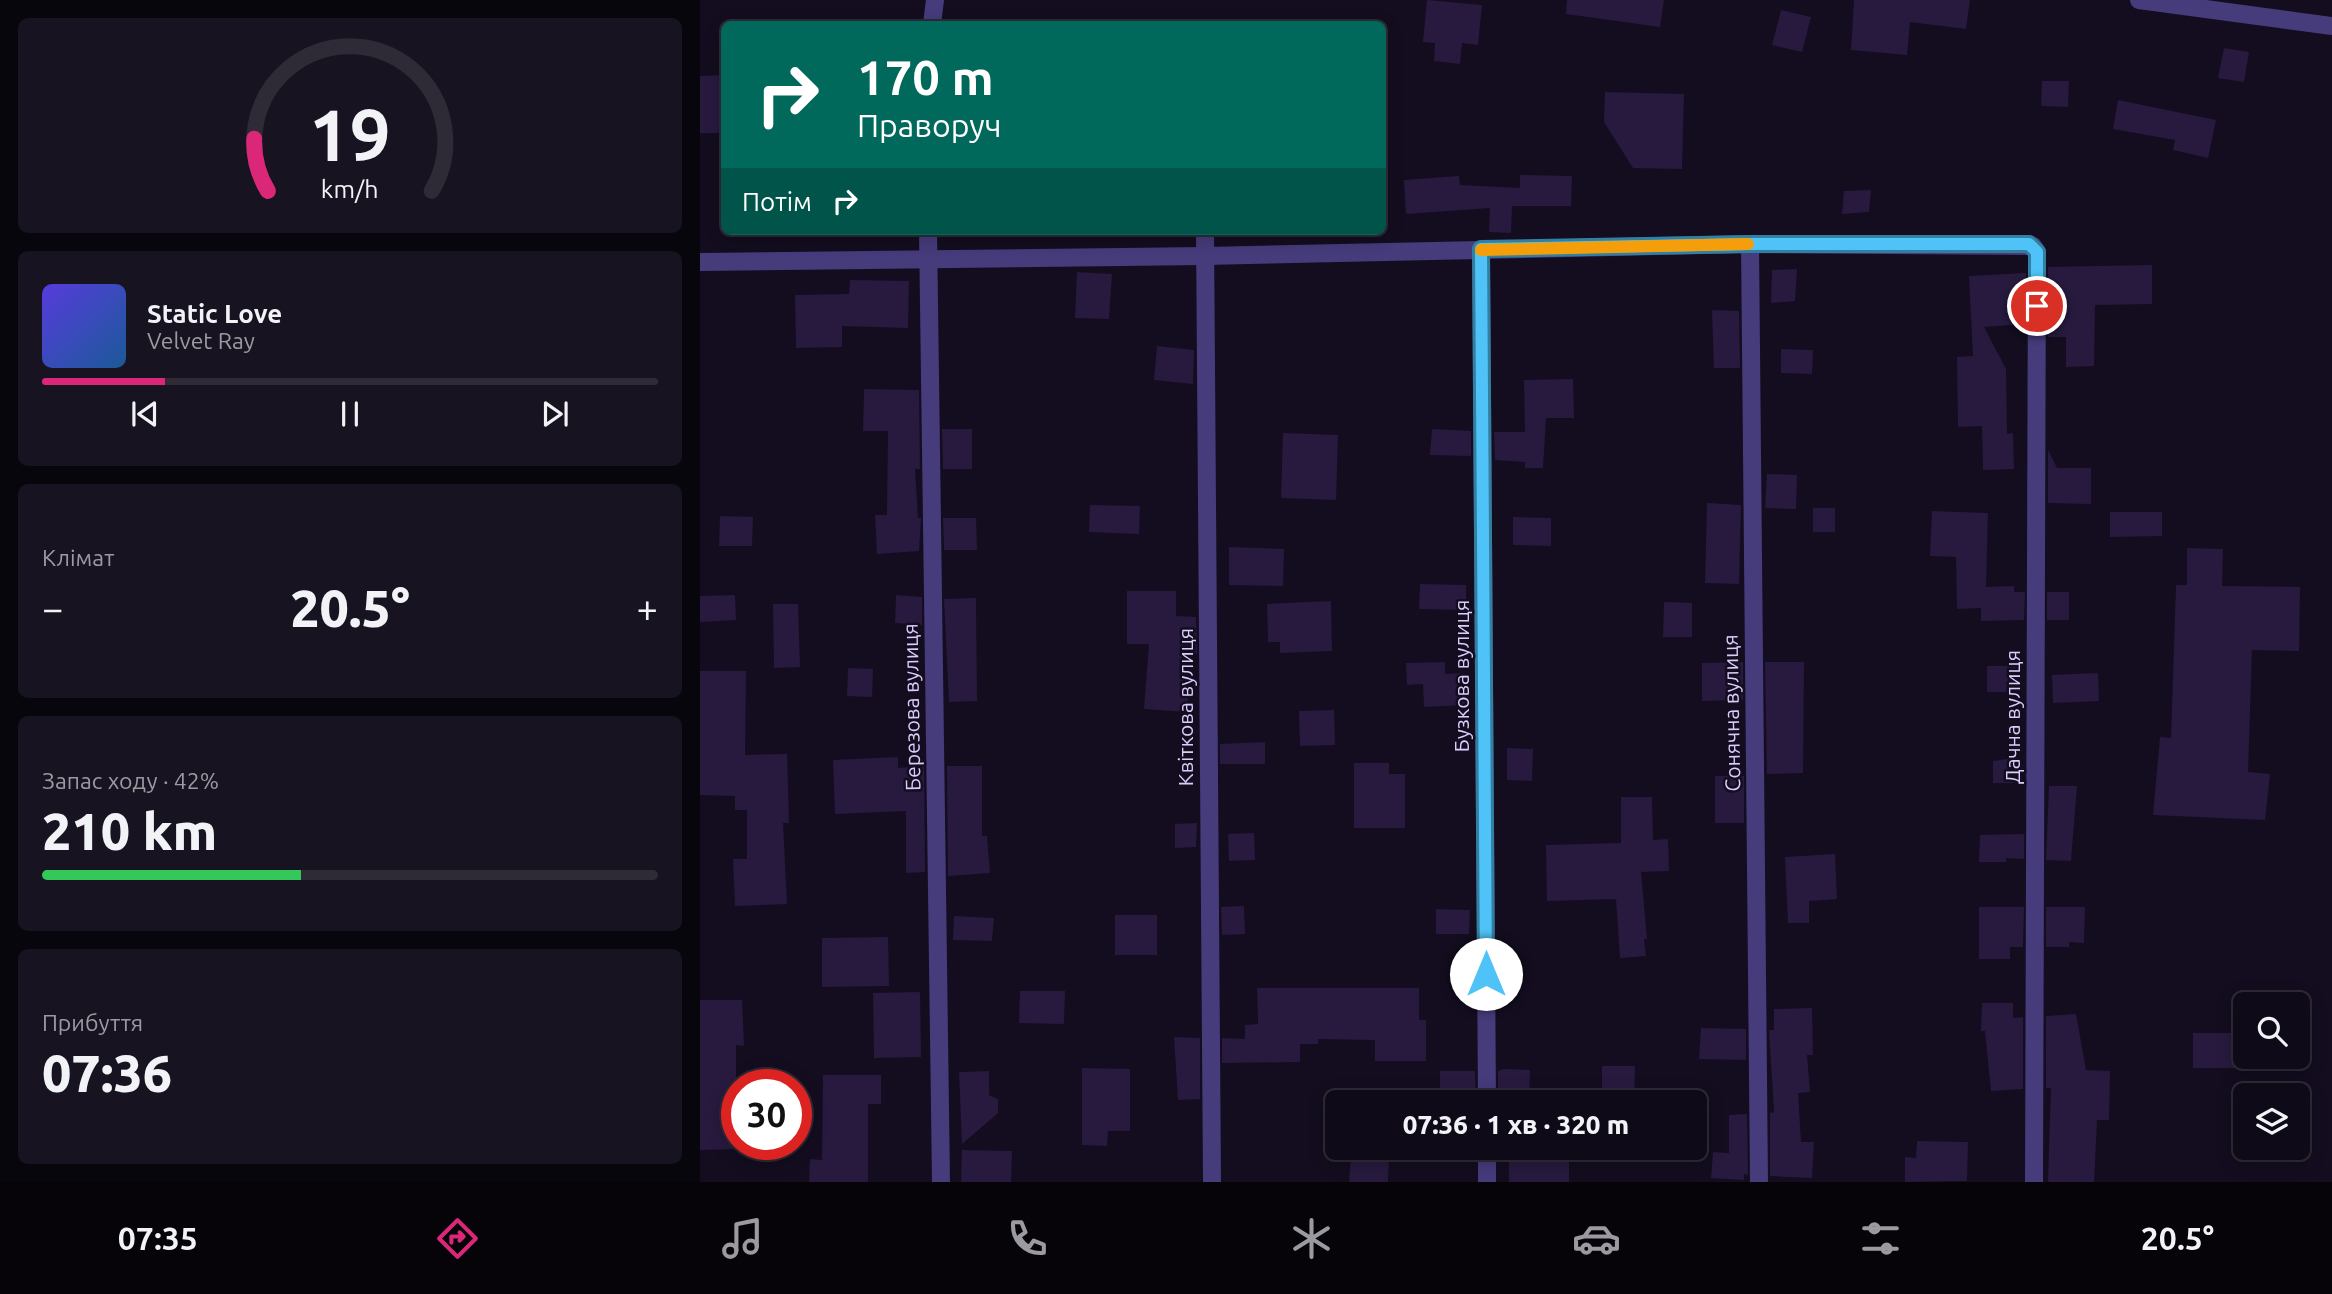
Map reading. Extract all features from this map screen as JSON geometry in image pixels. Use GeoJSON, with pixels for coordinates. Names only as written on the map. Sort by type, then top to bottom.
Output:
{"type":"FeatureCollection","features":[{"type":"Feature","properties":{"kind":"street"},"geometry":{"type":"LineString","coordinates":[[932,21],[935,0]]}},
{"type":"Feature","properties":{"kind":"street"},"geometry":{"type":"LineString","coordinates":[[2139,0],[2332,26]]}},
{"type":"Feature","properties":{"kind":"street","name":"Березова вулиця"},"geometry":{"type":"LineString","coordinates":[[928,235],[941,1182]]}},
{"type":"Feature","properties":{"kind":"street","name":"Квіткова вулиця"},"geometry":{"type":"LineString","coordinates":[[1205,235],[1212,1182]]}},
{"type":"Feature","properties":{"kind":"street"},"geometry":{"type":"LineString","coordinates":[[700,262],[928,257],[1205,256],[1751,244]]}},
{"type":"Feature","properties":{"kind":"street","name":"Дачна вулиця"},"geometry":{"type":"LineString","coordinates":[[1751,244],[2029,244],[2037,252],[2034,1182]]}},
{"type":"Feature","properties":{"kind":"street","name":"Сонячна вулиця"},"geometry":{"type":"LineString","coordinates":[[1751,244],[1759,1182]]}},
{"type":"Feature","properties":{"kind":"street","name":"Бузкова вулиця"},"geometry":{"type":"LineString","coordinates":[[1481,249],[1487,1090]]}},
{"type":"Feature","properties":{"kind":"street"},"geometry":{"type":"LineString","coordinates":[[1487,1160],[1487,1182]]}},
{"type":"Feature","properties":{"kind":"building"},"geometry":{"type":"Polygon","coordinates":[[[1427,0],[1482,5],[1478,45],[1462,43],[1460,64],[1434,61],[1435,43],[1423,42],[1427,0]]]}},
{"type":"Feature","properties":{"kind":"building"},"geometry":{"type":"Polygon","coordinates":[[[1567,0],[1664,0],[1660,27],[1566,14],[1567,0]]]}},
{"type":"Feature","properties":{"kind":"building"},"geometry":{"type":"Polygon","coordinates":[[[1854,0],[1970,0],[1966,29],[1910,22],[1907,55],[1851,50],[1854,0]]]}},
{"type":"Feature","properties":{"kind":"building"},"geometry":{"type":"Polygon","coordinates":[[[1781,10],[1811,17],[1802,52],[1772,45],[1781,10]]]}},
{"type":"Feature","properties":{"kind":"building"},"geometry":{"type":"Polygon","coordinates":[[[2224,48],[2249,52],[2244,82],[2218,78],[2224,48]]]}},
{"type":"Feature","properties":{"kind":"building"},"geometry":{"type":"Polygon","coordinates":[[[721,75],[721,133],[700,133],[700,76],[721,75]]]}},
{"type":"Feature","properties":{"kind":"building"},"geometry":{"type":"Polygon","coordinates":[[[2042,81],[2069,81],[2068,107],[2041,106],[2042,81]]]}},
{"type":"Feature","properties":{"kind":"building"},"geometry":{"type":"Polygon","coordinates":[[[1605,92],[1684,94],[1682,169],[1633,168],[1604,122],[1605,92]]]}},
{"type":"Feature","properties":{"kind":"building"},"geometry":{"type":"Polygon","coordinates":[[[2118,100],[2216,120],[2208,158],[2173,150],[2175,140],[2113,129],[2118,100]]]}},
{"type":"Feature","properties":{"kind":"building"},"geometry":{"type":"Polygon","coordinates":[[[1520,175],[1572,176],[1571,206],[1512,206],[1511,233],[1489,232],[1490,208],[1406,214],[1404,180],[1459,176],[1460,185],[1520,188],[1520,175]]]}},
{"type":"Feature","properties":{"kind":"building"},"geometry":{"type":"Polygon","coordinates":[[[1871,190],[1869,212],[1842,214],[1844,191],[1871,190]]]}},
{"type":"Feature","properties":{"kind":"building"},"geometry":{"type":"Polygon","coordinates":[[[2152,265],[2152,304],[2095,305],[2094,366],[2066,367],[2066,337],[2048,337],[2048,267],[2152,265]]]}},
{"type":"Feature","properties":{"kind":"building"},"geometry":{"type":"Polygon","coordinates":[[[1797,269],[1795,301],[1771,303],[1772,270],[1797,269]]]}},
{"type":"Feature","properties":{"kind":"building"},"geometry":{"type":"Polygon","coordinates":[[[1077,272],[1112,274],[1109,319],[1075,318],[1077,272]]]}},
{"type":"Feature","properties":{"kind":"building"},"geometry":{"type":"Polygon","coordinates":[[[2026,273],[2025,324],[1984,327],[2006,369],[2007,434],[2013,433],[2014,469],[1983,470],[1982,426],[1958,427],[1957,357],[1973,356],[1969,276],[2026,273]]]}},
{"type":"Feature","properties":{"kind":"building"},"geometry":{"type":"Polygon","coordinates":[[[850,280],[909,281],[908,328],[842,326],[842,347],[796,348],[795,295],[849,294],[850,280]]]}},
{"type":"Feature","properties":{"kind":"building"},"geometry":{"type":"Polygon","coordinates":[[[1712,310],[1739,311],[1740,368],[1714,368],[1712,310]]]}},
{"type":"Feature","properties":{"kind":"building"},"geometry":{"type":"Polygon","coordinates":[[[1157,346],[1194,350],[1193,384],[1154,380],[1157,346]]]}},
{"type":"Feature","properties":{"kind":"building"},"geometry":{"type":"Polygon","coordinates":[[[1781,349],[1813,350],[1812,374],[1781,373],[1781,349]]]}},
{"type":"Feature","properties":{"kind":"building"},"geometry":{"type":"Polygon","coordinates":[[[1573,379],[1574,418],[1546,418],[1543,468],[1525,468],[1525,462],[1495,460],[1494,432],[1525,432],[1524,380],[1573,379]]]}},
{"type":"Feature","properties":{"kind":"building"},"geometry":{"type":"Polygon","coordinates":[[[864,389],[919,390],[920,469],[915,469],[918,518],[921,518],[919,551],[877,554],[875,515],[887,515],[888,431],[863,431],[864,389]]]}},
{"type":"Feature","properties":{"kind":"building"},"geometry":{"type":"Polygon","coordinates":[[[942,429],[972,429],[972,469],[943,469],[942,429]]]}},
{"type":"Feature","properties":{"kind":"building"},"geometry":{"type":"Polygon","coordinates":[[[1432,429],[1471,431],[1471,456],[1430,455],[1432,429]]]}},
{"type":"Feature","properties":{"kind":"building"},"geometry":{"type":"Polygon","coordinates":[[[1283,433],[1338,435],[1336,500],[1281,498],[1283,433]]]}},
{"type":"Feature","properties":{"kind":"building"},"geometry":{"type":"Polygon","coordinates":[[[2048,450],[2057,468],[2091,468],[2091,504],[2048,503],[2048,450]]]}},
{"type":"Feature","properties":{"kind":"building"},"geometry":{"type":"Polygon","coordinates":[[[1767,474],[1797,475],[1796,509],[1765,508],[1767,474]]]}},
{"type":"Feature","properties":{"kind":"building"},"geometry":{"type":"Polygon","coordinates":[[[1707,503],[1741,505],[1739,584],[1705,583],[1707,503]]]}},
{"type":"Feature","properties":{"kind":"building"},"geometry":{"type":"Polygon","coordinates":[[[1090,505],[1140,506],[1139,534],[1089,532],[1090,505]]]}},
{"type":"Feature","properties":{"kind":"building"},"geometry":{"type":"Polygon","coordinates":[[[1813,508],[1835,508],[1835,532],[1813,532],[1813,508]]]}},
{"type":"Feature","properties":{"kind":"building"},"geometry":{"type":"Polygon","coordinates":[[[1932,511],[1988,513],[1986,587],[2014,586],[2014,592],[2025,592],[2024,620],[1981,621],[1981,608],[1957,609],[1956,557],[1930,556],[1932,511]]]}},
{"type":"Feature","properties":{"kind":"building"},"geometry":{"type":"Polygon","coordinates":[[[2110,512],[2162,512],[2162,536],[2110,537],[2110,512]]]}},
{"type":"Feature","properties":{"kind":"building"},"geometry":{"type":"Polygon","coordinates":[[[720,516],[753,517],[752,546],[719,546],[720,516]]]}},
{"type":"Feature","properties":{"kind":"building"},"geometry":{"type":"Polygon","coordinates":[[[1513,517],[1551,518],[1551,546],[1513,545],[1513,517]]]}},
{"type":"Feature","properties":{"kind":"building"},"geometry":{"type":"Polygon","coordinates":[[[943,518],[976,518],[977,550],[944,550],[943,518]]]}},
{"type":"Feature","properties":{"kind":"building"},"geometry":{"type":"Polygon","coordinates":[[[1229,547],[1284,549],[1283,586],[1229,585],[1229,547]]]}},
{"type":"Feature","properties":{"kind":"building"},"geometry":{"type":"Polygon","coordinates":[[[2187,548],[2223,549],[2222,586],[2300,587],[2299,651],[2252,650],[2248,772],[2270,774],[2265,820],[2153,815],[2160,737],[2171,738],[2176,585],[2187,585],[2187,548]]]}},
{"type":"Feature","properties":{"kind":"building"},"geometry":{"type":"Polygon","coordinates":[[[1420,584],[1466,585],[1466,610],[1419,609],[1420,584]]]}},
{"type":"Feature","properties":{"kind":"building"},"geometry":{"type":"Polygon","coordinates":[[[1127,591],[1176,591],[1176,616],[1196,617],[1197,654],[1191,654],[1187,712],[1144,709],[1149,644],[1127,644],[1127,591]]]}},
{"type":"Feature","properties":{"kind":"building"},"geometry":{"type":"Polygon","coordinates":[[[2047,592],[2069,592],[2069,620],[2047,620],[2047,592]]]}},
{"type":"Feature","properties":{"kind":"building"},"geometry":{"type":"Polygon","coordinates":[[[735,595],[736,620],[700,622],[700,596],[735,595]]]}},
{"type":"Feature","properties":{"kind":"building"},"geometry":{"type":"Polygon","coordinates":[[[896,595],[922,597],[922,625],[895,623],[896,595]]]}},
{"type":"Feature","properties":{"kind":"building"},"geometry":{"type":"Polygon","coordinates":[[[976,598],[977,701],[949,702],[944,599],[976,598]]]}},
{"type":"Feature","properties":{"kind":"building"},"geometry":{"type":"Polygon","coordinates":[[[1331,601],[1332,651],[1280,653],[1280,642],[1268,642],[1267,604],[1331,601]]]}},
{"type":"Feature","properties":{"kind":"building"},"geometry":{"type":"Polygon","coordinates":[[[1664,602],[1692,603],[1692,637],[1663,637],[1664,602]]]}},
{"type":"Feature","properties":{"kind":"building"},"geometry":{"type":"Polygon","coordinates":[[[773,604],[798,604],[800,667],[774,668],[773,604]]]}},
{"type":"Feature","properties":{"kind":"building"},"geometry":{"type":"Polygon","coordinates":[[[1445,662],[1445,674],[1464,673],[1465,705],[1424,707],[1423,684],[1407,685],[1406,663],[1445,662]]]}},
{"type":"Feature","properties":{"kind":"building"},"geometry":{"type":"Polygon","coordinates":[[[1743,662],[1743,700],[1702,701],[1702,663],[1743,662]]]}},
{"type":"Feature","properties":{"kind":"building"},"geometry":{"type":"Polygon","coordinates":[[[1765,662],[1804,662],[1803,773],[1767,774],[1765,662]]]}},
{"type":"Feature","properties":{"kind":"building"},"geometry":{"type":"Polygon","coordinates":[[[1987,666],[2016,666],[2016,692],[1987,692],[1987,666]]]}},
{"type":"Feature","properties":{"kind":"building"},"geometry":{"type":"Polygon","coordinates":[[[848,668],[873,669],[872,697],[847,696],[848,668]]]}},
{"type":"Feature","properties":{"kind":"building"},"geometry":{"type":"Polygon","coordinates":[[[700,671],[746,671],[745,755],[787,754],[789,823],[783,823],[787,904],[735,906],[733,859],[747,859],[747,810],[735,810],[735,796],[700,795],[700,671]]]}},
{"type":"Feature","properties":{"kind":"building"},"geometry":{"type":"Polygon","coordinates":[[[2098,673],[2099,701],[2053,703],[2052,675],[2098,673]]]}},
{"type":"Feature","properties":{"kind":"building"},"geometry":{"type":"Polygon","coordinates":[[[1334,710],[1335,745],[1300,746],[1299,711],[1334,710]]]}},
{"type":"Feature","properties":{"kind":"building"},"geometry":{"type":"Polygon","coordinates":[[[1265,742],[1265,764],[1220,764],[1220,744],[1265,742]]]}},
{"type":"Feature","properties":{"kind":"building"},"geometry":{"type":"Polygon","coordinates":[[[1507,748],[1533,749],[1532,781],[1507,780],[1507,748]]]}},
{"type":"Feature","properties":{"kind":"building"},"geometry":{"type":"Polygon","coordinates":[[[898,757],[898,768],[924,766],[925,872],[906,873],[906,811],[835,814],[833,760],[898,757]]]}},
{"type":"Feature","properties":{"kind":"building"},"geometry":{"type":"Polygon","coordinates":[[[2014,758],[2015,783],[1993,783],[1993,761],[2014,758]]]}},
{"type":"Feature","properties":{"kind":"building"},"geometry":{"type":"Polygon","coordinates":[[[1354,763],[1389,763],[1389,774],[1405,774],[1405,828],[1354,828],[1354,763]]]}},
{"type":"Feature","properties":{"kind":"building"},"geometry":{"type":"Polygon","coordinates":[[[947,766],[982,766],[982,836],[987,836],[990,873],[948,876],[947,766]]]}},
{"type":"Feature","properties":{"kind":"building"},"geometry":{"type":"Polygon","coordinates":[[[1715,776],[1744,776],[1744,823],[1715,823],[1715,776]]]}},
{"type":"Feature","properties":{"kind":"building"},"geometry":{"type":"Polygon","coordinates":[[[2049,786],[2077,786],[2071,861],[2046,860],[2049,786]]]}},
{"type":"Feature","properties":{"kind":"building"},"geometry":{"type":"Polygon","coordinates":[[[1621,797],[1652,797],[1653,840],[1668,839],[1669,871],[1641,872],[1646,956],[1620,958],[1616,899],[1547,901],[1546,845],[1621,843],[1621,797]]]}},
{"type":"Feature","properties":{"kind":"building"},"geometry":{"type":"Polygon","coordinates":[[[1197,823],[1196,847],[1175,848],[1175,824],[1197,823]]]}},
{"type":"Feature","properties":{"kind":"building"},"geometry":{"type":"Polygon","coordinates":[[[1254,833],[1255,860],[1229,861],[1228,834],[1254,833]]]}},
{"type":"Feature","properties":{"kind":"building"},"geometry":{"type":"Polygon","coordinates":[[[2024,834],[2024,859],[2006,858],[2006,862],[1979,862],[1980,835],[2024,834]]]}},
{"type":"Feature","properties":{"kind":"building"},"geometry":{"type":"Polygon","coordinates":[[[1835,854],[1837,899],[1809,901],[1809,923],[1788,923],[1785,857],[1835,854]]]}},
{"type":"Feature","properties":{"kind":"building"},"geometry":{"type":"Polygon","coordinates":[[[1244,906],[1245,934],[1222,935],[1221,907],[1244,906]]]}},
{"type":"Feature","properties":{"kind":"building"},"geometry":{"type":"Polygon","coordinates":[[[1979,907],[2024,907],[2023,947],[2010,947],[2010,959],[1979,959],[1979,907]]]}},
{"type":"Feature","properties":{"kind":"building"},"geometry":{"type":"Polygon","coordinates":[[[2046,907],[2085,907],[2084,943],[2069,942],[2069,947],[2046,947],[2046,907]]]}},
{"type":"Feature","properties":{"kind":"building"},"geometry":{"type":"Polygon","coordinates":[[[1436,909],[1470,910],[1469,934],[1436,934],[1436,909]]]}},
{"type":"Feature","properties":{"kind":"building"},"geometry":{"type":"Polygon","coordinates":[[[1115,915],[1157,915],[1157,955],[1115,955],[1115,915]]]}},
{"type":"Feature","properties":{"kind":"building"},"geometry":{"type":"Polygon","coordinates":[[[954,916],[994,918],[992,941],[953,940],[954,916]]]}},
{"type":"Feature","properties":{"kind":"building"},"geometry":{"type":"Polygon","coordinates":[[[888,937],[889,986],[822,987],[822,938],[888,937]]]}},
{"type":"Feature","properties":{"kind":"building"},"geometry":{"type":"Polygon","coordinates":[[[1257,988],[1419,988],[1419,1020],[1426,1020],[1426,1061],[1375,1061],[1375,1040],[1318,1039],[1318,1044],[1300,1044],[1300,1062],[1222,1063],[1222,1038],[1245,1039],[1245,1025],[1258,1024],[1257,988]]]}},
{"type":"Feature","properties":{"kind":"building"},"geometry":{"type":"Polygon","coordinates":[[[1020,991],[1065,991],[1064,1024],[1019,1023],[1020,991]]]}},
{"type":"Feature","properties":{"kind":"building"},"geometry":{"type":"Polygon","coordinates":[[[920,992],[921,1057],[874,1058],[873,993],[920,992]]]}},
{"type":"Feature","properties":{"kind":"building"},"geometry":{"type":"Polygon","coordinates":[[[700,1000],[742,1000],[744,1046],[736,1045],[736,1069],[721,1069],[721,1149],[700,1150],[700,1000]]]}},
{"type":"Feature","properties":{"kind":"building"},"geometry":{"type":"Polygon","coordinates":[[[1982,1003],[2013,1003],[2013,1018],[2023,1017],[2023,1089],[1991,1091],[1985,1031],[1981,1031],[1982,1003]]]}},
{"type":"Feature","properties":{"kind":"building"},"geometry":{"type":"Polygon","coordinates":[[[1812,1008],[1813,1055],[1807,1055],[1810,1092],[1798,1093],[1801,1142],[1814,1142],[1812,1178],[1770,1176],[1770,1113],[1774,1112],[1769,1030],[1774,1030],[1774,1009],[1812,1008]]]}},
{"type":"Feature","properties":{"kind":"building"},"geometry":{"type":"Polygon","coordinates":[[[2076,1014],[2086,1070],[2110,1071],[2109,1120],[2097,1120],[2094,1182],[2048,1182],[2051,1088],[2046,1088],[2046,1016],[2076,1014]]]}},
{"type":"Feature","properties":{"kind":"building"},"geometry":{"type":"Polygon","coordinates":[[[1701,1028],[1746,1029],[1746,1060],[1699,1059],[1701,1028]]]}},
{"type":"Feature","properties":{"kind":"building"},"geometry":{"type":"Polygon","coordinates":[[[2193,1033],[2233,1033],[2233,1068],[2193,1068],[2193,1033]]]}},
{"type":"Feature","properties":{"kind":"building"},"geometry":{"type":"Polygon","coordinates":[[[1174,1037],[1200,1038],[1200,1099],[1178,1100],[1174,1037]]]}},
{"type":"Feature","properties":{"kind":"building"},"geometry":{"type":"Polygon","coordinates":[[[1602,1066],[1635,1066],[1634,1090],[1602,1090],[1602,1066]]]}},
{"type":"Feature","properties":{"kind":"building"},"geometry":{"type":"Polygon","coordinates":[[[1082,1068],[1130,1069],[1130,1131],[1108,1131],[1107,1146],[1082,1145],[1082,1068]]]}},
{"type":"Feature","properties":{"kind":"building"},"geometry":{"type":"Polygon","coordinates":[[[1530,1070],[1529,1090],[1498,1090],[1498,1071],[1530,1070]]]}},
{"type":"Feature","properties":{"kind":"building"},"geometry":{"type":"Polygon","coordinates":[[[989,1071],[989,1095],[998,1099],[998,1113],[962,1144],[959,1072],[989,1071]]]}},
{"type":"Feature","properties":{"kind":"building"},"geometry":{"type":"Polygon","coordinates":[[[1440,1071],[1475,1071],[1476,1090],[1440,1090],[1440,1071]]]}},
{"type":"Feature","properties":{"kind":"building"},"geometry":{"type":"Polygon","coordinates":[[[823,1075],[881,1075],[881,1104],[868,1104],[868,1182],[809,1182],[810,1160],[822,1160],[823,1075]]]}},
{"type":"Feature","properties":{"kind":"building"},"geometry":{"type":"Polygon","coordinates":[[[1747,1114],[1748,1175],[1744,1174],[1744,1180],[1711,1178],[1713,1152],[1729,1153],[1729,1115],[1747,1114]]]}},
{"type":"Feature","properties":{"kind":"building"},"geometry":{"type":"Polygon","coordinates":[[[1917,1141],[1968,1142],[1967,1181],[1905,1182],[1905,1157],[1916,1158],[1917,1141]]]}},
{"type":"Feature","properties":{"kind":"building"},"geometry":{"type":"Polygon","coordinates":[[[962,1150],[1012,1151],[1011,1182],[961,1182],[962,1150]]]}},
{"type":"Feature","properties":{"kind":"building"},"geometry":{"type":"Polygon","coordinates":[[[1351,1160],[1389,1160],[1388,1182],[1349,1182],[1351,1160]]]}},
{"type":"Feature","properties":{"kind":"building"},"geometry":{"type":"Polygon","coordinates":[[[1509,1160],[1569,1160],[1569,1182],[1509,1182],[1509,1160]]]}},
{"type":"Feature","properties":{"kind":"slow traffic"},"geometry":{"type":"LineString","coordinates":[[1481,250],[1748,244]]}},
{"type":"Feature","properties":{"kind":"route"},"geometry":{"type":"LineString","coordinates":[[1486,974],[1481,249],[1751,244],[2029,244],[2037,252],[2037,306]]}}]}
